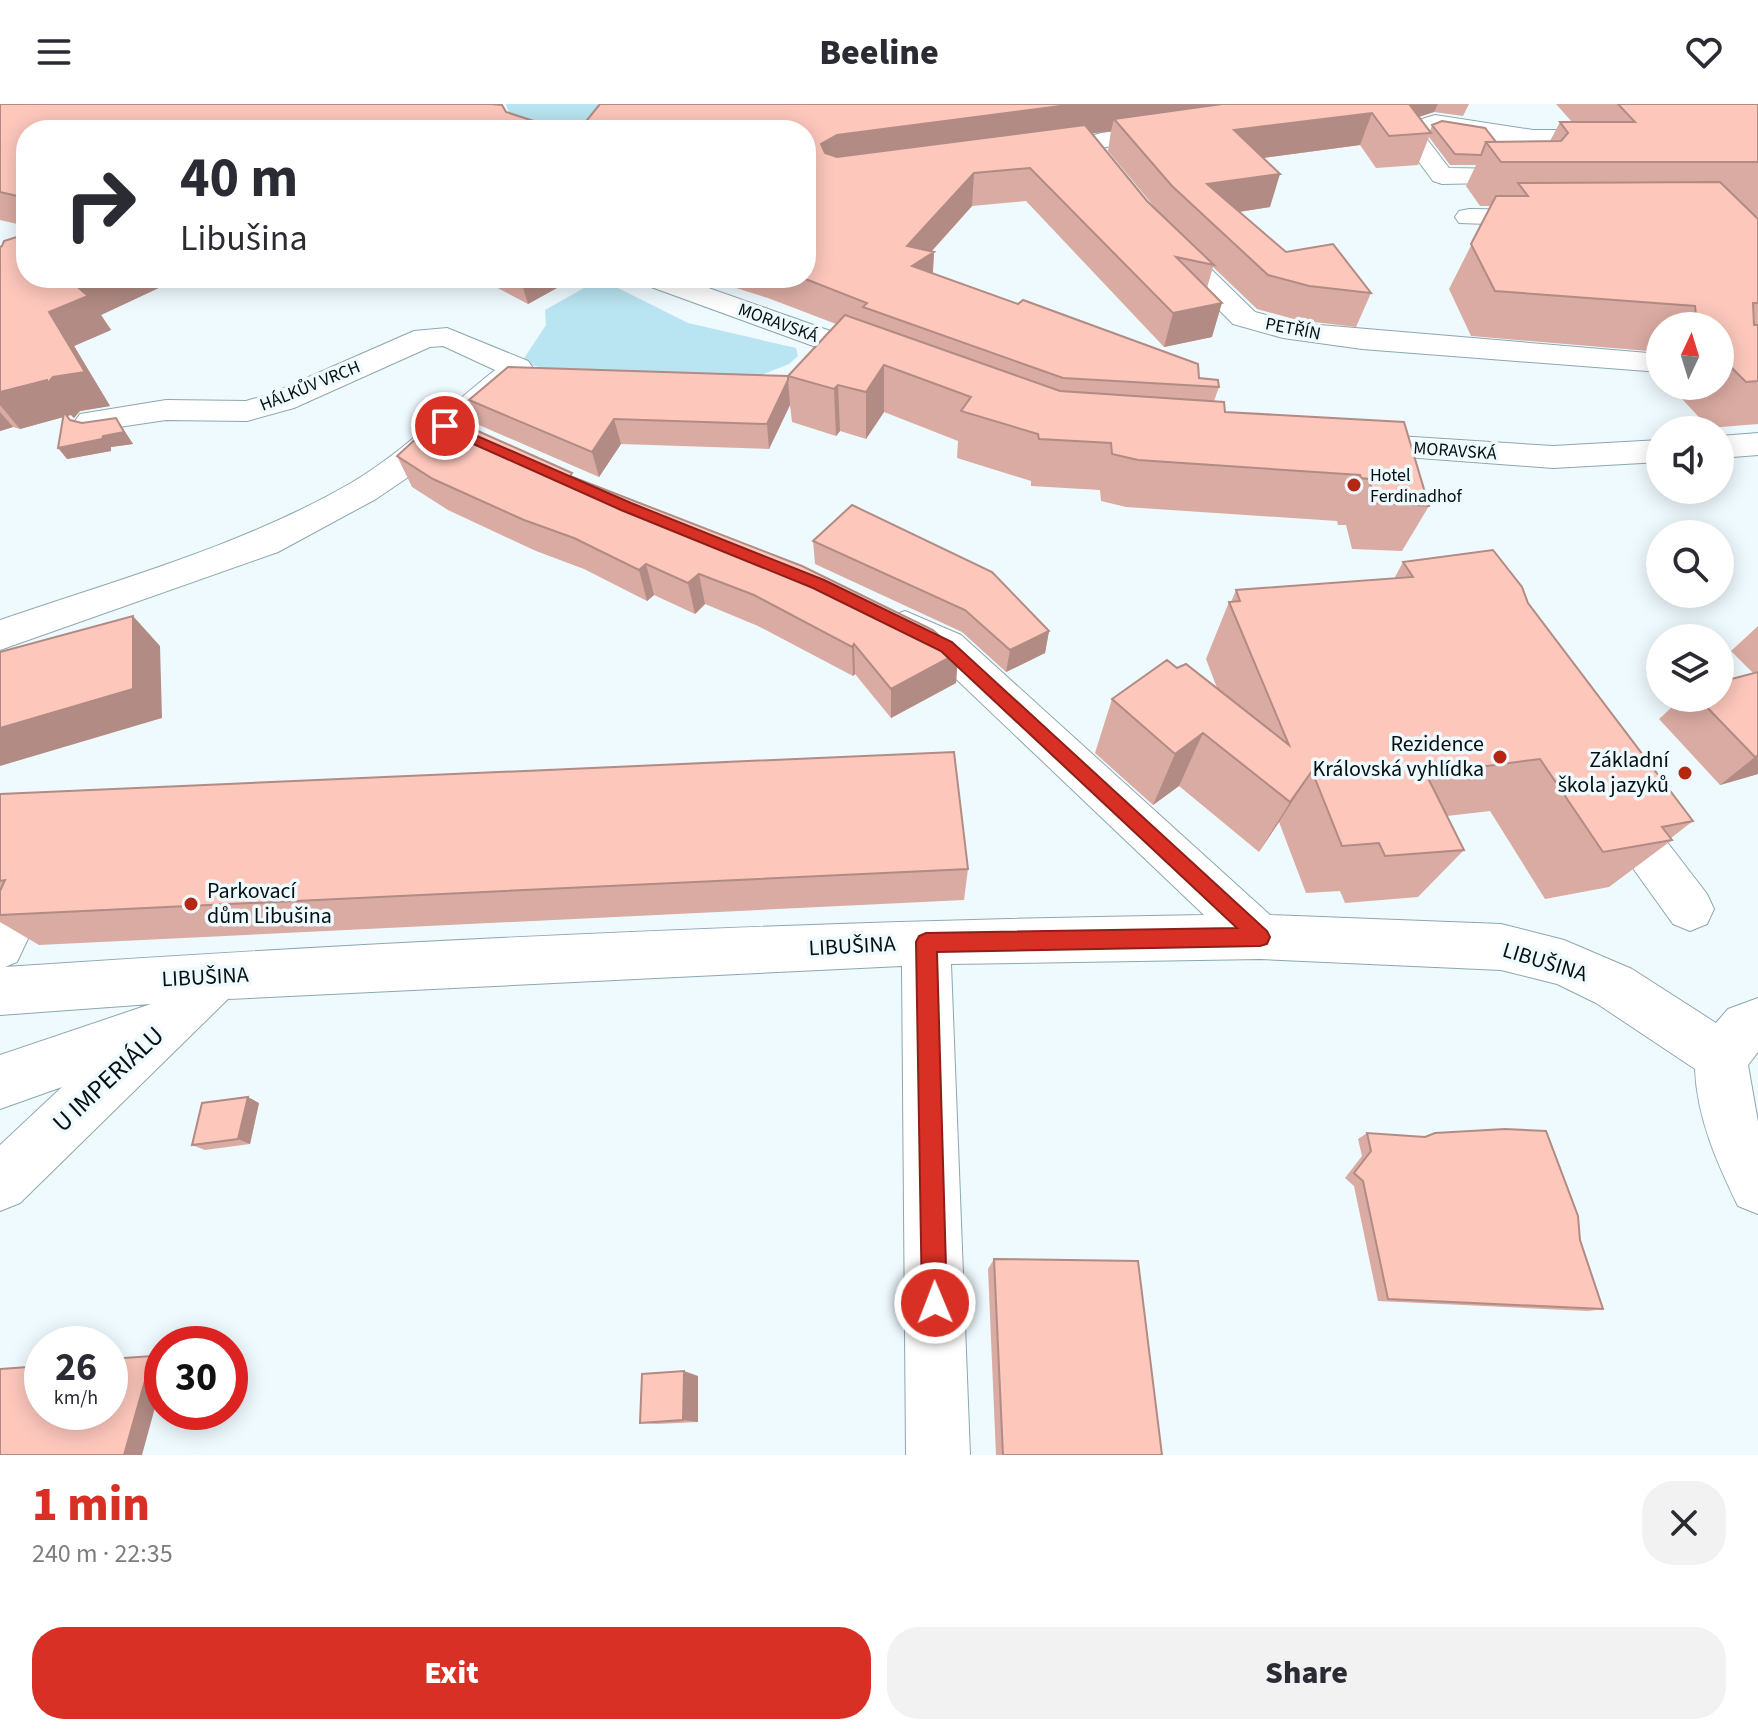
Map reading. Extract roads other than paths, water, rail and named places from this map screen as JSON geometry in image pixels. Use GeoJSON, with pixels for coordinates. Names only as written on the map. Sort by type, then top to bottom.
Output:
{"type":"FeatureCollection","features":[{"type":"Feature","properties":{"kind":"street"},"geometry":{"type":"LineString","coordinates":[[1009,156],[1087,146],[1101,140],[1234,124],[1259,104]]}},
{"type":"Feature","properties":{"kind":"street"},"geometry":{"type":"LineString","coordinates":[[1494,131],[1529,177],[1442,176],[1408,131],[1435,122],[1494,131],[1533,137],[1638,137]]}},
{"type":"Feature","properties":{"kind":"street"},"geometry":{"type":"LineString","coordinates":[[1087,146],[1106,169]]}},
{"type":"Feature","properties":{"kind":"street"},"geometry":{"type":"LineString","coordinates":[[1469,217],[1568,218]]}},
{"type":"Feature","properties":{"kind":"street","name":"PETŘÍN"},"geometry":{"type":"LineString","coordinates":[[1152,227],[1244,318],[1294,332],[1646,362]]}},
{"type":"Feature","properties":{"kind":"street","name":"MORAVSKÁ"},"geometry":{"type":"LineString","coordinates":[[681,288],[909,371]]}},
{"type":"Feature","properties":{"kind":"street","name":"HÁLKŮV VRCH"},"geometry":{"type":"LineString","coordinates":[[92,421],[166,410],[247,411],[282,401],[425,338],[447,337],[530,371],[445,426]]}},
{"type":"Feature","properties":{"kind":"street"},"geometry":{"type":"LineString","coordinates":[[810,373],[838,344]]}},
{"type":"Feature","properties":{"kind":"street"},"geometry":{"type":"LineString","coordinates":[[0,635],[265,543],[364,491],[411,459],[445,426],[487,445]]}},
{"type":"Feature","properties":{"kind":"street","name":"MORAVSKÁ"},"geometry":{"type":"LineString","coordinates":[[1318,442],[1553,457],[1646,452]]}},
{"type":"Feature","properties":{"kind":"street"},"geometry":{"type":"LineString","coordinates":[[1734,446],[1758,444]]}},
{"type":"Feature","properties":{"kind":"street"},"geometry":{"type":"LineString","coordinates":[[875,612],[947,646],[1260,937]]}},
{"type":"Feature","properties":{"kind":"street"},"geometry":{"type":"LineString","coordinates":[[1593,776],[1690,909]]}},
{"type":"Feature","properties":{"kind":"street","name":"LIBUŠINA"},"geometry":{"type":"LineString","coordinates":[[0,991],[217,976],[926,942],[1260,937],[1501,947],[1564,963],[1740,1040]]}},
{"type":"Feature","properties":{"kind":"street"},"geometry":{"type":"LineString","coordinates":[[926,942],[938,1455]]}},
{"type":"Feature","properties":{"kind":"street","name":"U IMPERIÁLU"},"geometry":{"type":"LineString","coordinates":[[0,1183],[35,1146],[217,976]]}},
{"type":"Feature","properties":{"kind":"street"},"geometry":{"type":"LineString","coordinates":[[0,1082],[162,1028]]}},
{"type":"Feature","properties":{"kind":"street"},"geometry":{"type":"LineString","coordinates":[[1740,1040],[1721,1092],[1732,1132],[1758,1186]]}},
{"type":"Feature","properties":{"kind":"place","name":"Hotel Ferdinadhof"},"geometry":{"type":"Point","coordinates":[1354,485]}},
{"type":"Feature","properties":{"kind":"place","name":"Rezidence Královská vyhlídka"},"geometry":{"type":"Point","coordinates":[1500,757]}},
{"type":"Feature","properties":{"kind":"place","name":"Základní škola jazyků"},"geometry":{"type":"Point","coordinates":[1685,773]}},
{"type":"Feature","properties":{"kind":"place","name":"Parkovací dům Libušina"},"geometry":{"type":"Point","coordinates":[191,904]}}]}
